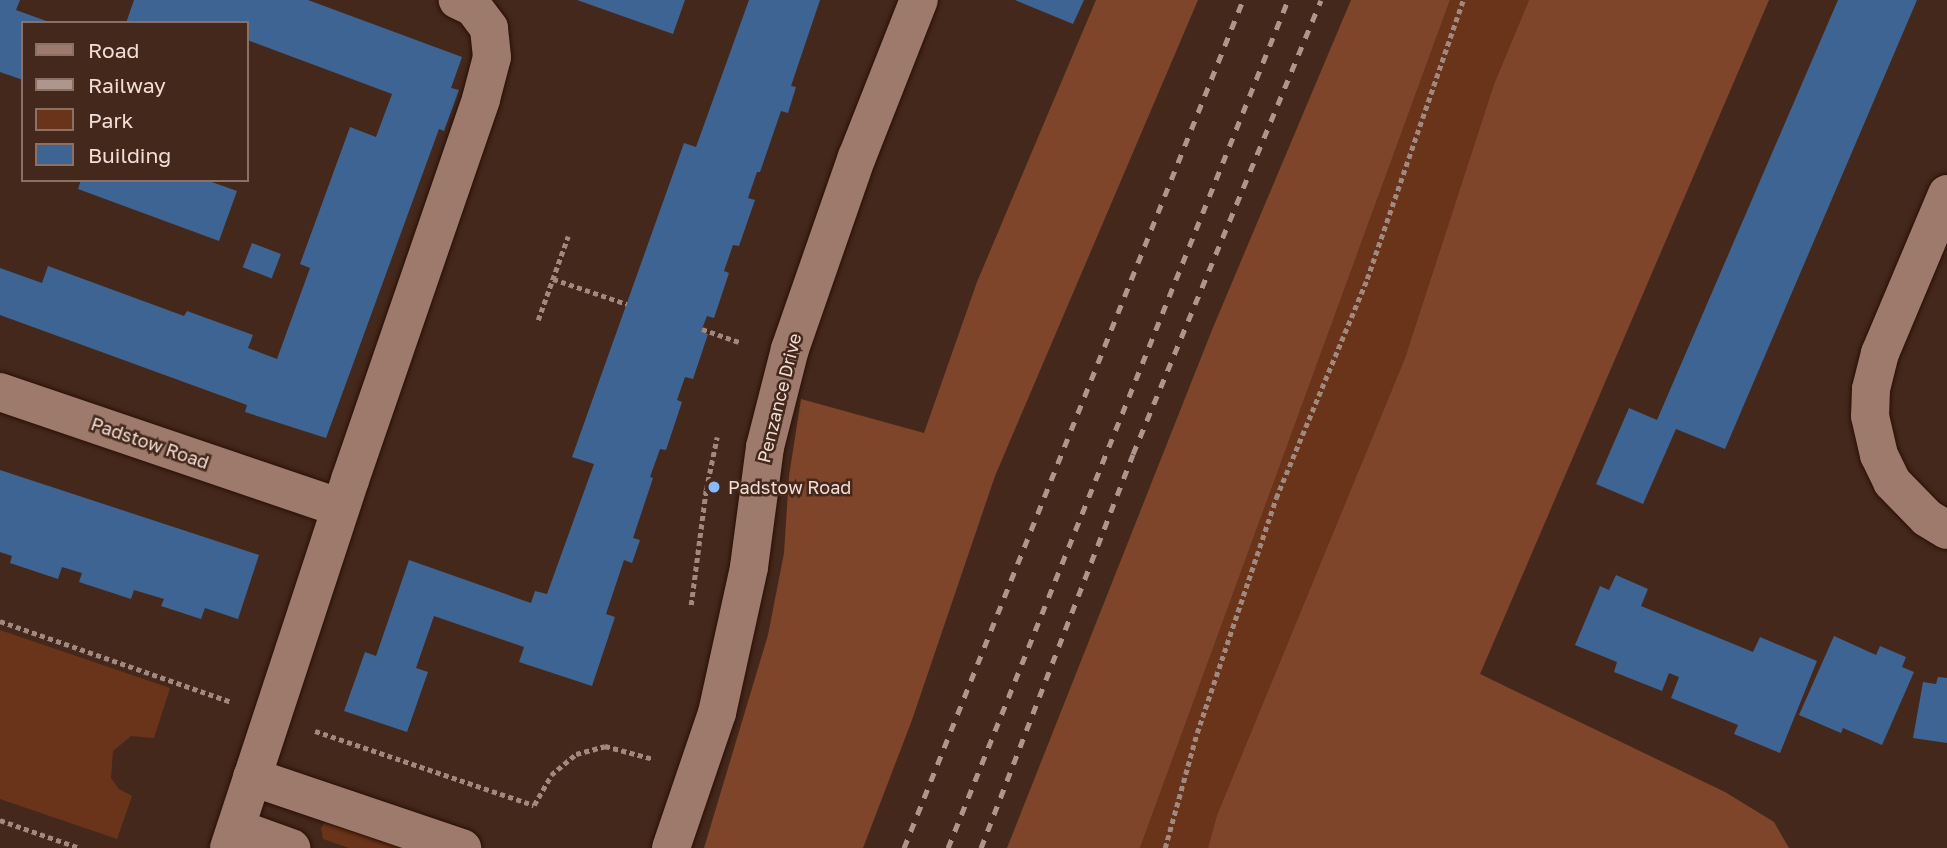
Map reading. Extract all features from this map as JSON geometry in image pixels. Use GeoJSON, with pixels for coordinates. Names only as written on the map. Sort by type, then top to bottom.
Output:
{"type":"FeatureCollection","features":[{"type":"Feature","properties":{"kind":"street"},"geometry":{"type":"LineString","coordinates":[[291,848],[233,838],[340,508],[481,99],[492,57],[489,28],[472,7],[458,0]]}},
{"type":"Feature","properties":{"kind":"street","name":"Penzance Drive"},"geometry":{"type":"LineString","coordinates":[[671,848],[717,713],[749,567],[765,447],[787,361],[857,157],[919,0]]}},
{"type":"Feature","properties":{"kind":"street"},"geometry":{"type":"LineString","coordinates":[[1947,194],[1880,353],[1871,389],[1870,416],[1879,455],[1892,482],[1927,518],[1947,530]]}},
{"type":"Feature","properties":{"kind":"street","name":"Padstow Road"},"geometry":{"type":"LineString","coordinates":[[0,391],[340,508]]}},
{"type":"Feature","properties":{"kind":"street"},"geometry":{"type":"LineString","coordinates":[[253,777],[462,848]]}},
{"type":"Feature","properties":{"kind":"path"},"geometry":{"type":"LineString","coordinates":[[1165,848],[1197,733],[1276,498],[1367,279],[1463,0]]}},
{"type":"Feature","properties":{"kind":"path"},"geometry":{"type":"LineString","coordinates":[[538,320],[568,236]]}},
{"type":"Feature","properties":{"kind":"path"},"geometry":{"type":"LineString","coordinates":[[553,279],[627,304]]}},
{"type":"Feature","properties":{"kind":"path"},"geometry":{"type":"LineString","coordinates":[[702,329],[742,343]]}},
{"type":"Feature","properties":{"kind":"path"},"geometry":{"type":"LineString","coordinates":[[0,621],[534,806],[551,775],[576,754],[605,746],[629,750],[696,772]]}},
{"type":"Feature","properties":{"kind":"path"},"geometry":{"type":"LineString","coordinates":[[0,820],[80,848]]}},
{"type":"Feature","properties":{"kind":"green space"},"geometry":{"type":"Polygon","coordinates":[[[1450,0],[1529,0],[1494,84],[1405,358],[1217,815],[1208,848],[1140,848],[1450,0]]]}},
{"type":"Feature","properties":{"kind":"green space"},"geometry":{"type":"Polygon","coordinates":[[[0,630],[170,688],[154,738],[131,736],[113,751],[111,778],[119,789],[132,796],[117,839],[0,799],[0,630]]]}},
{"type":"Feature","properties":{"kind":"green space"},"geometry":{"type":"Polygon","coordinates":[[[326,821],[414,848],[349,848],[323,839],[321,828],[326,821]]]}},
{"type":"Feature","properties":{"kind":"shaded area"},"geometry":{"type":"Polygon","coordinates":[[[1096,0],[1198,0],[995,476],[912,720],[863,848],[704,848],[768,635],[784,553],[789,476],[801,399],[924,433],[977,282],[1096,0]]]}},
{"type":"Feature","properties":{"kind":"shaded area"},"geometry":{"type":"Polygon","coordinates":[[[1351,0],[1450,0],[1140,848],[1007,848],[1212,330],[1351,0]]]}},
{"type":"Feature","properties":{"kind":"shaded area"},"geometry":{"type":"Polygon","coordinates":[[[1529,0],[1769,0],[1480,674],[1725,792],[1774,822],[1789,848],[1208,848],[1217,815],[1405,358],[1494,84],[1529,0]]]}},
{"type":"Feature","properties":{"kind":"building"},"geometry":{"type":"Polygon","coordinates":[[[0,0],[20,0],[16,10],[46,21],[21,21],[21,79],[0,72],[0,0]]]}},
{"type":"Feature","properties":{"kind":"building"},"geometry":{"type":"Polygon","coordinates":[[[134,0],[308,0],[462,57],[451,88],[459,90],[444,131],[439,129],[326,438],[245,412],[247,405],[0,315],[0,268],[42,283],[48,266],[184,316],[187,311],[253,335],[248,348],[277,359],[310,268],[300,264],[350,127],[376,137],[392,94],[248,40],[248,21],[127,21],[134,0]]]}},
{"type":"Feature","properties":{"kind":"building"},"geometry":{"type":"Polygon","coordinates":[[[577,0],[685,0],[673,34],[577,0]]]}},
{"type":"Feature","properties":{"kind":"building"},"geometry":{"type":"Polygon","coordinates":[[[749,0],[820,0],[791,86],[796,87],[788,113],[781,111],[760,172],[757,172],[748,198],[755,200],[739,246],[733,245],[724,271],[729,273],[714,318],[707,316],[702,329],[702,332],[708,334],[693,379],[685,377],[677,400],[682,402],[666,450],[660,449],[650,477],[653,478],[633,538],[640,540],[632,563],[624,560],[606,614],[615,617],[592,686],[519,662],[524,647],[434,616],[416,668],[428,672],[407,732],[344,711],[365,652],[376,656],[409,560],[531,603],[535,591],[547,594],[594,464],[572,457],[684,143],[696,147],[749,0]]]}},
{"type":"Feature","properties":{"kind":"building"},"geometry":{"type":"Polygon","coordinates":[[[1015,0],[1084,0],[1073,24],[1015,0]]]}},
{"type":"Feature","properties":{"kind":"building"},"geometry":{"type":"Polygon","coordinates":[[[1838,0],[1917,0],[1725,449],[1676,429],[1643,504],[1596,484],[1629,408],[1657,420],[1838,0]]]}},
{"type":"Feature","properties":{"kind":"building"},"geometry":{"type":"Polygon","coordinates":[[[80,182],[212,182],[237,191],[219,241],[78,189],[80,182]]]}},
{"type":"Feature","properties":{"kind":"building"},"geometry":{"type":"Polygon","coordinates":[[[252,243],[281,254],[272,278],[243,267],[252,243]]]}},
{"type":"Feature","properties":{"kind":"building"},"geometry":{"type":"Polygon","coordinates":[[[0,470],[259,555],[238,619],[205,608],[201,619],[161,606],[164,599],[134,590],[131,599],[79,582],[82,573],[62,567],[58,579],[10,563],[12,556],[0,552],[0,470]]]}},
{"type":"Feature","properties":{"kind":"building"},"geometry":{"type":"Polygon","coordinates":[[[1616,575],[1648,589],[1641,606],[1753,652],[1760,637],[1817,661],[1780,753],[1734,734],[1738,725],[1671,698],[1679,677],[1669,673],[1662,691],[1614,672],[1617,662],[1575,645],[1600,586],[1609,590],[1616,575]]]}},
{"type":"Feature","properties":{"kind":"building"},"geometry":{"type":"Polygon","coordinates":[[[1834,636],[1876,655],[1880,646],[1906,657],[1902,667],[1914,672],[1882,745],[1843,728],[1841,733],[1799,715],[1834,636]]]}},
{"type":"Feature","properties":{"kind":"building"},"geometry":{"type":"Polygon","coordinates":[[[1938,677],[1947,678],[1947,743],[1913,738],[1923,682],[1936,684],[1938,677]]]}},
{"type":"Feature","properties":{"kind":"railway"},"geometry":{"type":"LineString","coordinates":[[904,848],[1243,0]]}},
{"type":"Feature","properties":{"kind":"railway"},"geometry":{"type":"LineString","coordinates":[[948,848],[1288,0]]}},
{"type":"Feature","properties":{"kind":"railway"},"geometry":{"type":"LineString","coordinates":[[981,848],[1133,454],[1321,0]]}},
{"type":"Feature","properties":{"kind":"place","name":"Padstow Road"},"geometry":{"type":"Point","coordinates":[714,487]}}]}
